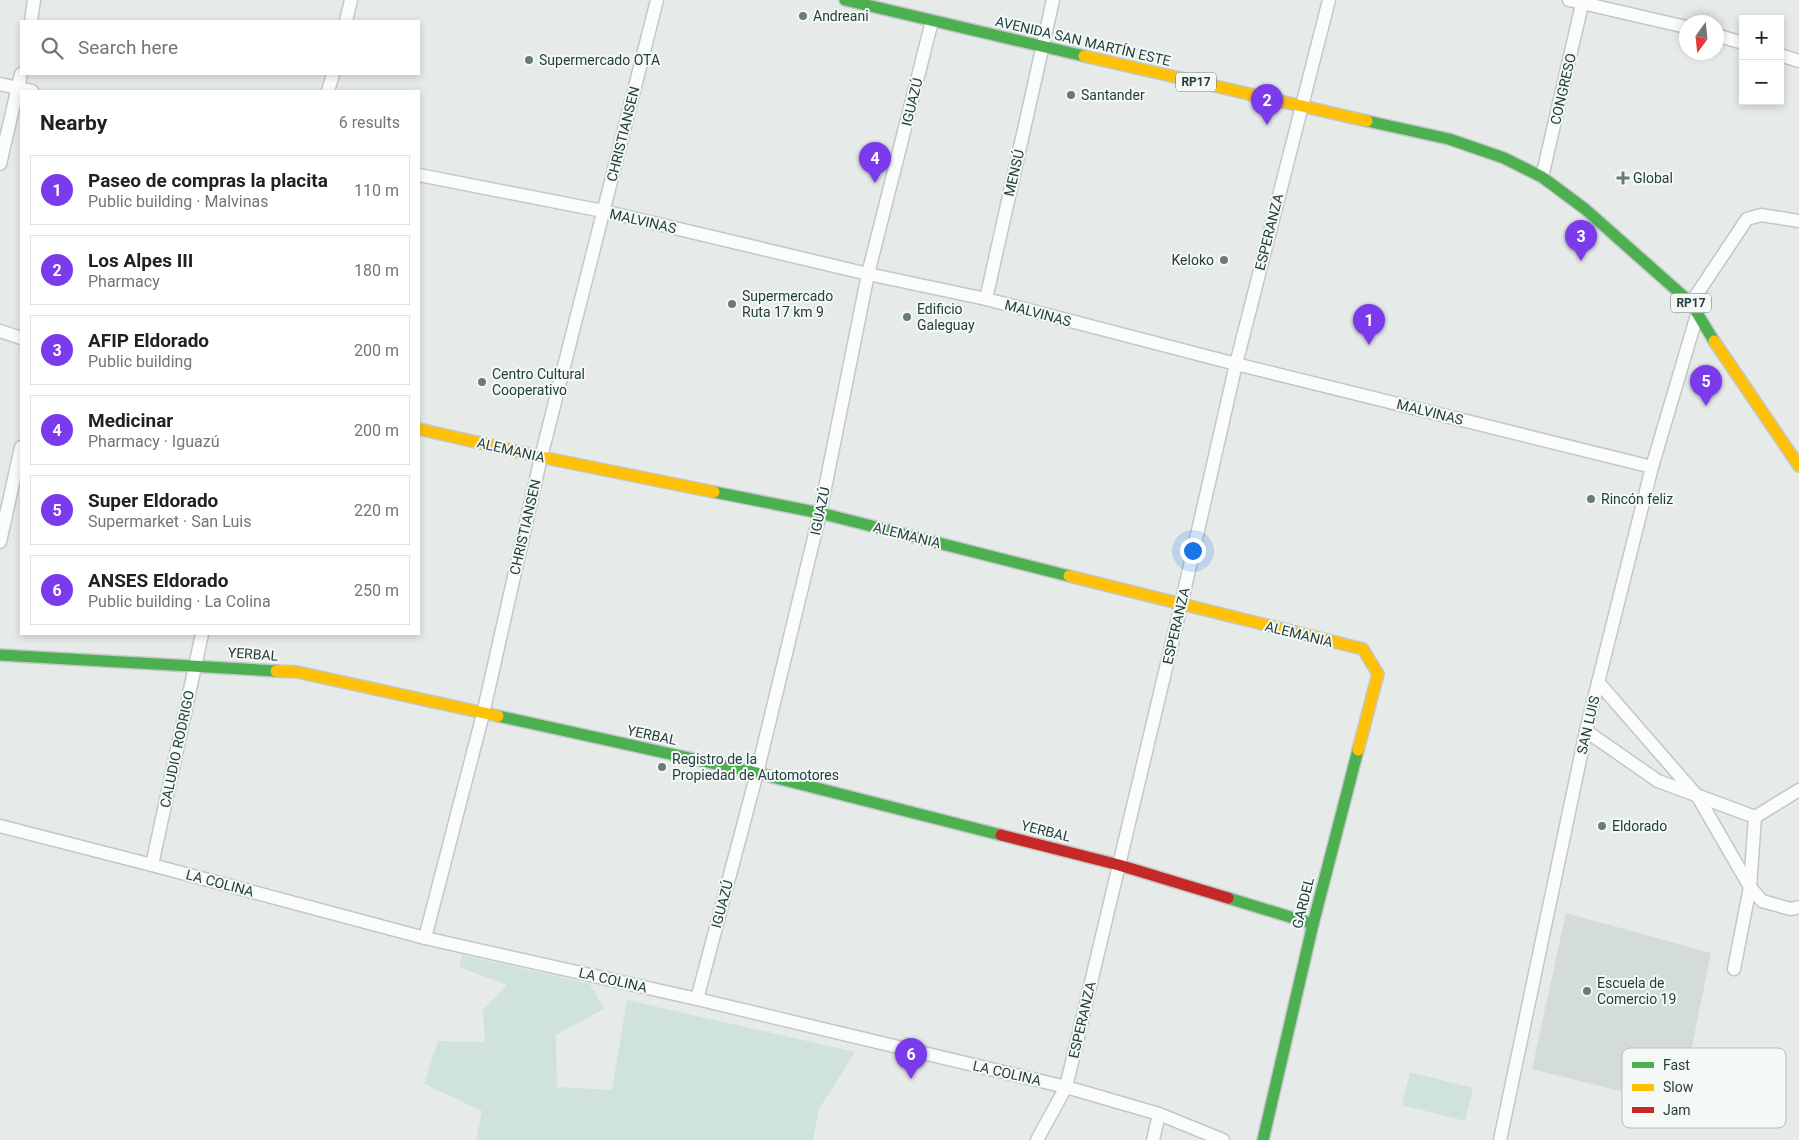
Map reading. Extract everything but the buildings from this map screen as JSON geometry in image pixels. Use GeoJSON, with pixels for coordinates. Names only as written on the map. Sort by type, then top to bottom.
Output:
{"type":"FeatureCollection","features":[{"type":"Feature","properties":{"kind":"street"},"geometry":{"type":"LineString","coordinates":[[31,20],[34,0]]}},
{"type":"Feature","properties":{"kind":"street"},"geometry":{"type":"LineString","coordinates":[[346,20],[351,0]]}},
{"type":"Feature","properties":{"kind":"street","name":"CHRISTIANSEN"},"geometry":{"type":"LineString","coordinates":[[425,938],[483,714],[541,457],[657,0]]}},
{"type":"Feature","properties":{"kind":"street","name":"AVENIDA SAN MARTÍN ESTE"},"geometry":{"type":"LineString","coordinates":[[845,0],[1301,107],[1449,139],[1504,158],[1542,177],[1586,209],[1694,309],[1799,466]]}},
{"type":"Feature","properties":{"kind":"street","name":"MENSÚ"},"geometry":{"type":"LineString","coordinates":[[986,299],[1053,0]]}},
{"type":"Feature","properties":{"kind":"street","name":"ESPERANZA"},"geometry":{"type":"LineString","coordinates":[[1037,1140],[1066,1087],[1182,605],[1236,364],[1329,0]]}},
{"type":"Feature","properties":{"kind":"street"},"geometry":{"type":"LineString","coordinates":[[1569,0],[1679,25]]}},
{"type":"Feature","properties":{"kind":"street","name":"CONGRESO"},"geometry":{"type":"LineString","coordinates":[[1542,177],[1583,2]]}},
{"type":"Feature","properties":{"kind":"street","name":"IGUAZÚ"},"geometry":{"type":"LineString","coordinates":[[697,999],[757,773],[820,513],[868,274],[932,21]]}},
{"type":"Feature","properties":{"kind":"street"},"geometry":{"type":"LineString","coordinates":[[1724,37],[1739,42]]}},
{"type":"Feature","properties":{"kind":"street"},"geometry":{"type":"LineString","coordinates":[[1784,56],[1799,61]]}},
{"type":"Feature","properties":{"kind":"street"},"geometry":{"type":"LineString","coordinates":[[0,164],[21,75]]}},
{"type":"Feature","properties":{"kind":"street"},"geometry":{"type":"LineString","coordinates":[[328,90],[332,75]]}},
{"type":"Feature","properties":{"kind":"street"},"geometry":{"type":"LineString","coordinates":[[0,84],[28,90]]}},
{"type":"Feature","properties":{"kind":"street","name":"MALVINAS"},"geometry":{"type":"LineString","coordinates":[[420,175],[603,211],[868,274],[986,299],[1236,364],[1652,467]]}},
{"type":"Feature","properties":{"kind":"street","name":"SAN LUIS"},"geometry":{"type":"LineString","coordinates":[[1500,1140],[1586,732],[1652,467],[1694,309],[1747,219],[1761,215],[1799,221]]}},
{"type":"Feature","properties":{"kind":"street"},"geometry":{"type":"LineString","coordinates":[[0,332],[20,338]]}},
{"type":"Feature","properties":{"kind":"street","name":"ALEMANIA"},"geometry":{"type":"LineString","coordinates":[[420,429],[541,457],[820,513],[1363,649],[1378,674]]}},
{"type":"Feature","properties":{"kind":"street"},"geometry":{"type":"LineString","coordinates":[[0,542],[20,452]]}},
{"type":"Feature","properties":{"kind":"street","name":"CALUDIO RODRIGO"},"geometry":{"type":"LineString","coordinates":[[152,865],[202,635]]}},
{"type":"Feature","properties":{"kind":"street","name":"YERBAL"},"geometry":{"type":"LineString","coordinates":[[0,655],[297,672],[757,773],[1118,865],[1313,924]]}},
{"type":"Feature","properties":{"kind":"street","name":"GARDEL"},"geometry":{"type":"LineString","coordinates":[[1263,1140],[1313,924],[1378,674]]}},
{"type":"Feature","properties":{"kind":"street"},"geometry":{"type":"LineString","coordinates":[[1598,682],[1698,797],[1750,887],[1762,901],[1791,908],[1799,907]]}},
{"type":"Feature","properties":{"kind":"street"},"geometry":{"type":"LineString","coordinates":[[1586,732],[1658,781],[1755,817]]}},
{"type":"Feature","properties":{"kind":"street"},"geometry":{"type":"LineString","coordinates":[[1755,817],[1799,790]]}},
{"type":"Feature","properties":{"kind":"street"},"geometry":{"type":"LineString","coordinates":[[1734,969],[1750,887],[1755,817]]}},
{"type":"Feature","properties":{"kind":"street","name":"LA COLINA"},"geometry":{"type":"LineString","coordinates":[[0,826],[425,938],[697,999],[1066,1087],[1159,1114],[1223,1140]]}},
{"type":"Feature","properties":{"kind":"street"},"geometry":{"type":"LineString","coordinates":[[1153,1140],[1159,1114]]}},
{"type":"Feature","properties":{"kind":"shaded area"},"geometry":{"type":"Polygon","coordinates":[[[1566,913],[1711,953],[1692,1048],[1622,1048],[1622,1092],[1532,1069],[1566,913]]]}},
{"type":"Feature","properties":{"kind":"green space"},"geometry":{"type":"Polygon","coordinates":[[[463,955],[590,984],[604,1009],[556,1035],[557,1087],[612,1090],[627,1000],[855,1052],[819,1109],[813,1140],[476,1140],[482,1111],[424,1084],[438,1041],[485,1042],[483,1010],[507,985],[459,967],[463,955]]]}},
{"type":"Feature","properties":{"kind":"green space"},"geometry":{"type":"Polygon","coordinates":[[[1410,1072],[1473,1088],[1465,1121],[1402,1105],[1410,1072]]]}},
{"type":"Feature","properties":{"kind":"traffic: fast"},"geometry":{"type":"LineString","coordinates":[[845,0],[1084,56]]}},
{"type":"Feature","properties":{"kind":"traffic: fast"},"geometry":{"type":"LineString","coordinates":[[1367,121],[1449,139],[1504,158],[1542,177],[1585,209],[1691,303],[1714,341]]}},
{"type":"Feature","properties":{"kind":"traffic: fast"},"geometry":{"type":"LineString","coordinates":[[714,492],[820,513],[1069,576]]}},
{"type":"Feature","properties":{"kind":"traffic: fast"},"geometry":{"type":"LineString","coordinates":[[0,655],[276,671]]}},
{"type":"Feature","properties":{"kind":"traffic: fast"},"geometry":{"type":"LineString","coordinates":[[498,716],[757,773],[1001,835]]}},
{"type":"Feature","properties":{"kind":"traffic: fast"},"geometry":{"type":"LineString","coordinates":[[1263,1140],[1313,924],[1358,750]]}},
{"type":"Feature","properties":{"kind":"traffic: fast"},"geometry":{"type":"LineString","coordinates":[[1228,898],[1313,924]]}},
{"type":"Feature","properties":{"kind":"traffic: slow"},"geometry":{"type":"LineString","coordinates":[[1084,56],[1367,121]]}},
{"type":"Feature","properties":{"kind":"traffic: slow"},"geometry":{"type":"LineString","coordinates":[[1714,341],[1799,466]]}},
{"type":"Feature","properties":{"kind":"traffic: slow"},"geometry":{"type":"LineString","coordinates":[[420,429],[541,457],[714,492]]}},
{"type":"Feature","properties":{"kind":"traffic: slow"},"geometry":{"type":"LineString","coordinates":[[1069,576],[1363,649],[1378,674],[1358,750]]}},
{"type":"Feature","properties":{"kind":"traffic: slow"},"geometry":{"type":"LineString","coordinates":[[276,671],[297,672],[498,716]]}},
{"type":"Feature","properties":{"kind":"traffic: jam"},"geometry":{"type":"LineString","coordinates":[[1001,835],[1119,865],[1228,898]]}},
{"type":"Feature","properties":{"kind":"place","name":"Andreani"},"geometry":{"type":"Point","coordinates":[803,16]}},
{"type":"Feature","properties":{"kind":"place","name":"Supermercado OTA"},"geometry":{"type":"Point","coordinates":[529,60]}},
{"type":"Feature","properties":{"kind":"place","name":"Santander"},"geometry":{"type":"Point","coordinates":[1071,95]}},
{"type":"Feature","properties":{"kind":"place","name":"Los Alpes III"},"geometry":{"type":"Point","coordinates":[1267,125]}},
{"type":"Feature","properties":{"kind":"place","name":"Global"},"geometry":{"type":"Point","coordinates":[1623,178]}},
{"type":"Feature","properties":{"kind":"place","name":"Medicinar"},"geometry":{"type":"Point","coordinates":[875,183]}},
{"type":"Feature","properties":{"kind":"place","name":"Keloko"},"geometry":{"type":"Point","coordinates":[1224,260]}},
{"type":"Feature","properties":{"kind":"place","name":"AFIP Eldorado"},"geometry":{"type":"Point","coordinates":[1581,261]}},
{"type":"Feature","properties":{"kind":"place","name":"Supermercado Ruta 17 km 9"},"geometry":{"type":"Point","coordinates":[732,304]}},
{"type":"Feature","properties":{"kind":"place","name":"Edificio Galeguay"},"geometry":{"type":"Point","coordinates":[907,317]}},
{"type":"Feature","properties":{"kind":"place","name":"Paseo de compras la placita"},"geometry":{"type":"Point","coordinates":[1369,345]}},
{"type":"Feature","properties":{"kind":"place","name":"Centro Cultural Cooperativo"},"geometry":{"type":"Point","coordinates":[482,382]}},
{"type":"Feature","properties":{"kind":"place","name":"Super Eldorado"},"geometry":{"type":"Point","coordinates":[1706,406]}},
{"type":"Feature","properties":{"kind":"place","name":"Rincón feliz"},"geometry":{"type":"Point","coordinates":[1591,499]}},
{"type":"Feature","properties":{"kind":"place","name":"Registro de la Propiedad de Automotores"},"geometry":{"type":"Point","coordinates":[662,767]}},
{"type":"Feature","properties":{"kind":"place","name":"Eldorado"},"geometry":{"type":"Point","coordinates":[1602,826]}},
{"type":"Feature","properties":{"kind":"place","name":"Escuela de Comercio 19"},"geometry":{"type":"Point","coordinates":[1587,991]}},
{"type":"Feature","properties":{"kind":"place","name":"ANSES Eldorado"},"geometry":{"type":"Point","coordinates":[911,1079]}}]}
